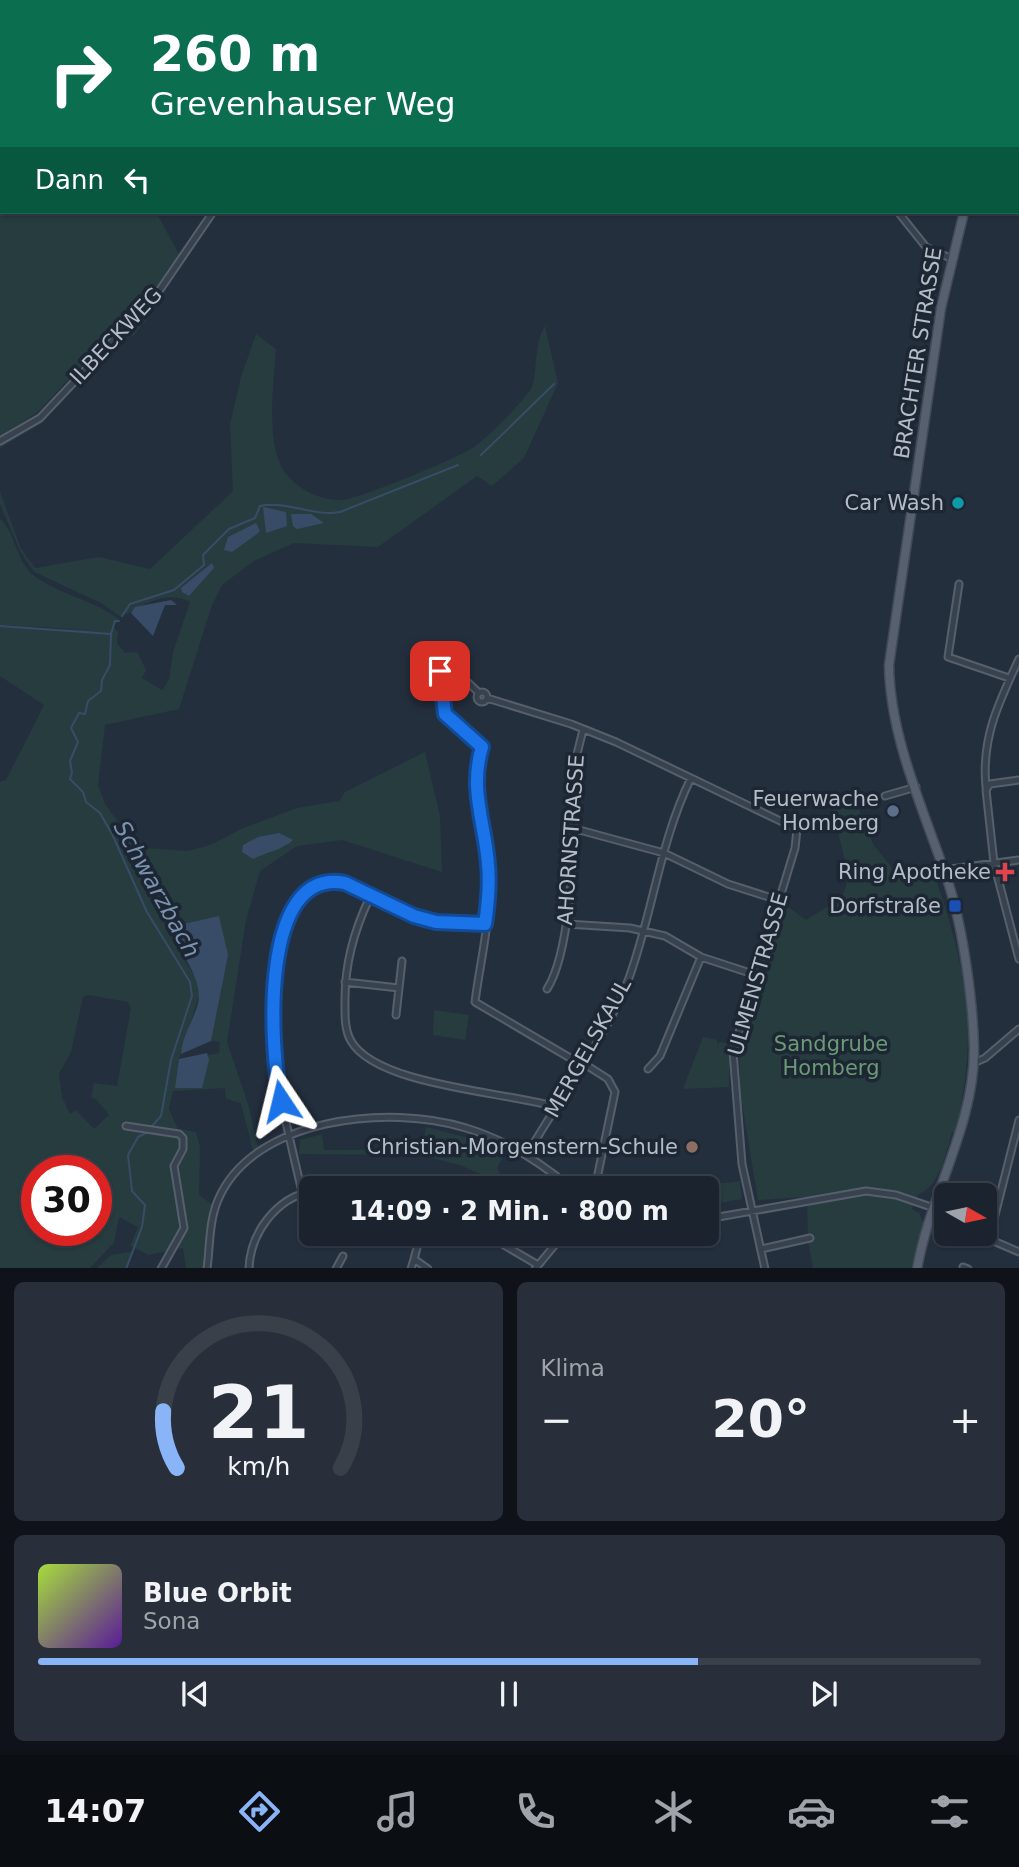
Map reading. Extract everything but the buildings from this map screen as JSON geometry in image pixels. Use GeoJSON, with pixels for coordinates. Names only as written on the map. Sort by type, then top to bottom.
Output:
{"type":"FeatureCollection","features":[{"type":"Feature","properties":{"kind":"main road","name":"BRACHTER STRASSE"},"geometry":{"type":"LineString","coordinates":[[942,1183],[961,1127],[974,1063],[973,1034],[959,931],[943,870],[894,714],[889,665],[950,258],[963,214]]}},
{"type":"Feature","properties":{"kind":"main road","name":"BRACHTER STRASSE"},"geometry":{"type":"LineString","coordinates":[[917,1268],[934,1208]]}},
{"type":"Feature","properties":{"kind":"street","name":"ILBECKWEG"},"geometry":{"type":"LineString","coordinates":[[0,441],[40,418],[157,294],[212,214]]}},
{"type":"Feature","properties":{"kind":"street"},"geometry":{"type":"LineString","coordinates":[[900,214],[926,247],[950,258]]}},
{"type":"Feature","properties":{"kind":"street"},"geometry":{"type":"LineString","coordinates":[[959,584],[948,657],[1009,678]]}},
{"type":"Feature","properties":{"kind":"street"},"geometry":{"type":"LineString","coordinates":[[1018,662],[993,716],[985,744],[986,790],[994,863],[1019,959]]}},
{"type":"Feature","properties":{"kind":"street"},"geometry":{"type":"LineString","coordinates":[[598,1176],[615,1092],[608,1079],[475,1002],[489,883],[476,803],[478,761],[482,747],[445,714],[440,671],[456,671],[479,693],[480,701],[487,698],[583,730],[691,778]]}},
{"type":"Feature","properties":{"kind":"street","name":"AHORNSTRASSE"},"geometry":{"type":"LineString","coordinates":[[547,989],[554,976],[567,925],[578,740],[583,730]]}},
{"type":"Feature","properties":{"kind":"street","name":"ULMENSTRASSE"},"geometry":{"type":"LineString","coordinates":[[691,778],[797,829],[798,836],[734,1043],[732,1061],[739,1139],[765,1268]]}},
{"type":"Feature","properties":{"kind":"street","name":"MERGELSKAUL"},"geometry":{"type":"LineString","coordinates":[[527,1155],[627,982],[646,931],[664,853],[691,778]]}},
{"type":"Feature","properties":{"kind":"street"},"geometry":{"type":"LineString","coordinates":[[986,790],[990,783],[1019,780]]}},
{"type":"Feature","properties":{"kind":"street"},"geometry":{"type":"LineString","coordinates":[[885,796],[916,787]]}},
{"type":"Feature","properties":{"kind":"street"},"geometry":{"type":"LineString","coordinates":[[572,828],[664,853],[728,884],[778,900]]}},
{"type":"Feature","properties":{"kind":"street"},"geometry":{"type":"LineString","coordinates":[[943,870],[1019,860]]}},
{"type":"Feature","properties":{"kind":"street"},"geometry":{"type":"LineString","coordinates":[[299,1179],[275,1073],[272,1026],[274,976],[295,906],[309,887],[334,881],[357,888],[370,897],[425,919],[485,924]]}},
{"type":"Feature","properties":{"kind":"street"},"geometry":{"type":"LineString","coordinates":[[370,897],[353,937],[345,982],[347,1032],[355,1046],[369,1059],[444,1086],[556,1107]]}},
{"type":"Feature","properties":{"kind":"street"},"geometry":{"type":"LineString","coordinates":[[567,925],[646,931],[665,936],[701,957],[755,975]]}},
{"type":"Feature","properties":{"kind":"street"},"geometry":{"type":"LineString","coordinates":[[648,1069],[660,1056],[701,957]]}},
{"type":"Feature","properties":{"kind":"street"},"geometry":{"type":"LineString","coordinates":[[396,1015],[402,961]]}},
{"type":"Feature","properties":{"kind":"street"},"geometry":{"type":"LineString","coordinates":[[345,982],[399,988]]}},
{"type":"Feature","properties":{"kind":"street"},"geometry":{"type":"LineString","coordinates":[[974,1063],[985,1058],[1019,1029]]}},
{"type":"Feature","properties":{"kind":"street"},"geometry":{"type":"LineString","coordinates":[[207,1268],[213,1217],[228,1183],[252,1157],[289,1135],[338,1122],[394,1117],[464,1127],[505,1142],[555,1176]]}},
{"type":"Feature","properties":{"kind":"street"},"geometry":{"type":"LineString","coordinates":[[1019,1120],[989,1239],[1019,1252]]}},
{"type":"Feature","properties":{"kind":"street"},"geometry":{"type":"LineString","coordinates":[[126,1126],[157,1129],[179,1134],[183,1138],[183,1149],[174,1166],[184,1228],[162,1268]]}},
{"type":"Feature","properties":{"kind":"street"},"geometry":{"type":"LineString","coordinates":[[719,1217],[866,1191],[896,1195],[934,1208]]}},
{"type":"Feature","properties":{"kind":"street"},"geometry":{"type":"LineString","coordinates":[[249,1268],[253,1243],[265,1220],[299,1194]]}},
{"type":"Feature","properties":{"kind":"street"},"geometry":{"type":"LineString","coordinates":[[761,1249],[810,1238]]}},
{"type":"Feature","properties":{"kind":"street"},"geometry":{"type":"LineString","coordinates":[[411,1268],[417,1246]]}},
{"type":"Feature","properties":{"kind":"street"},"geometry":{"type":"LineString","coordinates":[[504,1246],[536,1267],[554,1246]]}},
{"type":"Feature","properties":{"kind":"street"},"geometry":{"type":"LineString","coordinates":[[337,1268],[343,1256]]}},
{"type":"Feature","properties":{"kind":"street"},"geometry":{"type":"LineString","coordinates":[[414,1259],[427,1268]]}},
{"type":"Feature","properties":{"kind":"green space"},"geometry":{"type":"Polygon","coordinates":[[[0,214],[157,214],[180,256],[160,282],[38,412],[0,437],[0,214]]]}},
{"type":"Feature","properties":{"kind":"green space"},"geometry":{"type":"Polygon","coordinates":[[[162,293],[164,297],[134,335],[120,341],[42,423],[0,448],[0,443],[40,418],[162,293]]]}},
{"type":"Feature","properties":{"kind":"green space"},"geometry":{"type":"Polygon","coordinates":[[[545,326],[558,383],[524,458],[492,486],[477,476],[378,547],[294,543],[254,561],[222,585],[212,605],[179,709],[105,725],[98,785],[105,804],[119,823],[148,848],[188,851],[213,844],[243,828],[297,808],[339,801],[345,792],[425,752],[440,816],[442,872],[342,840],[297,846],[260,871],[246,920],[227,1042],[249,1107],[258,1148],[253,1151],[241,1103],[226,1099],[225,1088],[173,1091],[169,1109],[178,1129],[196,1132],[200,1147],[199,1195],[213,1205],[204,1268],[186,1268],[183,1248],[149,1255],[130,1246],[138,1227],[119,1217],[112,1245],[112,1155],[21,1155],[21,1246],[111,1246],[90,1268],[0,1268],[0,782],[6,780],[44,705],[0,676],[0,627],[93,630],[0,625],[0,519],[9,530],[22,561],[32,574],[119,619],[113,627],[118,632],[117,643],[125,653],[137,652],[146,670],[142,678],[162,690],[169,680],[173,652],[190,602],[180,598],[162,598],[121,617],[101,603],[34,572],[20,551],[0,504],[0,492],[21,549],[35,568],[99,557],[150,569],[233,491],[230,424],[241,377],[256,334],[276,349],[272,414],[275,448],[280,463],[292,481],[305,490],[320,497],[343,500],[412,476],[477,445],[504,420],[532,387],[538,343],[545,326]],[[259,837],[243,845],[253,859],[268,851],[287,846],[259,837]],[[212,918],[174,926],[181,955],[196,978],[200,993],[179,1059],[202,1085],[208,1055],[219,1053],[220,1042],[211,1041],[216,1003],[212,918]],[[88,995],[83,997],[71,1052],[59,1074],[62,1097],[70,1114],[76,1110],[94,1129],[109,1115],[96,1099],[91,1098],[94,1083],[117,1086],[131,1008],[128,1002],[88,995]]]}},
{"type":"Feature","properties":{"kind":"green space","name":"Sandgrube Homberg"},"geometry":{"type":"Polygon","coordinates":[[[856,802],[873,844],[892,868],[912,869],[914,873],[932,868],[952,931],[966,998],[967,1054],[956,1132],[952,1132],[937,1177],[918,1195],[912,1209],[919,1213],[924,1224],[913,1268],[813,1268],[808,1241],[807,1197],[758,1200],[740,1091],[739,1043],[784,904],[806,920],[842,897],[849,877],[832,807],[856,802]]]}},
{"type":"Feature","properties":{"kind":"green space"},"geometry":{"type":"Polygon","coordinates":[[[434,1010],[469,1015],[465,1040],[433,1035],[434,1010]]]}},
{"type":"Feature","properties":{"kind":"green space"},"geometry":{"type":"Polygon","coordinates":[[[703,1037],[717,1040],[717,1044],[730,1044],[729,1087],[683,1089],[703,1037]]]}},
{"type":"Feature","properties":{"kind":"green space"},"geometry":{"type":"Polygon","coordinates":[[[426,1127],[469,1138],[505,1153],[497,1168],[502,1176],[486,1176],[422,1155],[299,1154],[300,1140],[322,1134],[324,1150],[422,1150],[426,1127]]]}},
{"type":"Feature","properties":{"kind":"green space"},"geometry":{"type":"Polygon","coordinates":[[[740,1181],[742,1199],[719,1203],[719,1184],[740,1181]]]}},
{"type":"Feature","properties":{"kind":"green space"},"geometry":{"type":"Polygon","coordinates":[[[134,1251],[126,1268],[97,1268],[111,1255],[134,1251]]]}},
{"type":"Feature","properties":{"kind":"water"},"geometry":{"type":"Polygon","coordinates":[[[263,507],[286,512],[287,526],[266,533],[263,507]]]}},
{"type":"Feature","properties":{"kind":"water"},"geometry":{"type":"Polygon","coordinates":[[[291,514],[311,514],[324,523],[297,529],[293,526],[291,514]]]}},
{"type":"Feature","properties":{"kind":"water"},"geometry":{"type":"Polygon","coordinates":[[[256,523],[260,531],[257,534],[232,552],[224,550],[228,537],[256,523]]]}},
{"type":"Feature","properties":{"kind":"water"},"geometry":{"type":"Polygon","coordinates":[[[212,563],[214,568],[189,596],[182,592],[181,588],[212,563]]]}},
{"type":"Feature","properties":{"kind":"water"},"geometry":{"type":"Polygon","coordinates":[[[171,600],[177,605],[165,605],[153,636],[131,613],[135,607],[171,600]]]}},
{"type":"Feature","properties":{"kind":"water"},"geometry":{"type":"Polygon","coordinates":[[[279,833],[293,840],[253,859],[242,852],[243,845],[258,837],[279,833]]]}},
{"type":"Feature","properties":{"kind":"water"},"geometry":{"type":"Polygon","coordinates":[[[219,916],[228,955],[211,1041],[181,1054],[199,997],[191,968],[170,930],[174,926],[219,916]]]}},
{"type":"Feature","properties":{"kind":"water"},"geometry":{"type":"Polygon","coordinates":[[[207,1053],[209,1060],[202,1088],[175,1088],[179,1059],[207,1053]]]}},
{"type":"Feature","properties":{"kind":"waterway"},"geometry":{"type":"LineString","coordinates":[[481,455],[554,384]]}},
{"type":"Feature","properties":{"kind":"waterway"},"geometry":{"type":"LineString","coordinates":[[122,616],[130,604],[174,590],[204,565],[203,555],[229,529],[255,518],[260,506],[280,505],[320,512],[340,512],[458,465]]}},
{"type":"Feature","properties":{"kind":"waterway"},"geometry":{"type":"LineString","coordinates":[[111,634],[115,621],[119,621]]}},
{"type":"Feature","properties":{"kind":"waterway","name":"Schwarzbach"},"geometry":{"type":"LineString","coordinates":[[0,626],[111,634],[110,665],[102,680],[101,691],[88,701],[85,714],[79,713],[71,728],[78,742],[70,761],[70,779],[83,792],[86,802],[100,813],[147,912],[190,982],[192,996],[171,1060],[161,1116],[146,1133],[138,1137],[128,1155],[132,1191],[145,1205],[142,1227],[126,1268]]}},
{"type":"Feature","properties":{"kind":"place","name":"Car Wash"},"geometry":{"type":"Point","coordinates":[958,503]}},
{"type":"Feature","properties":{"kind":"place","name":"Feuerwache Homberg"},"geometry":{"type":"Point","coordinates":[893,811]}},
{"type":"Feature","properties":{"kind":"place","name":"Ring Apotheke"},"geometry":{"type":"Point","coordinates":[1005,872]}},
{"type":"Feature","properties":{"kind":"place","name":"Dorfstraße"},"geometry":{"type":"Point","coordinates":[955,906]}},
{"type":"Feature","properties":{"kind":"place","name":"Christian-Morgenstern-Schule"},"geometry":{"type":"Point","coordinates":[692,1147]}},
{"type":"Feature","properties":{"kind":"route"},"geometry":{"type":"LineString","coordinates":[[281,1101],[275,1073],[272,1026],[274,976],[295,906],[309,887],[322,882],[345,883],[414,916],[436,922],[485,924],[488,862],[476,803],[476,774],[482,747],[445,714],[440,671]]}}]}
